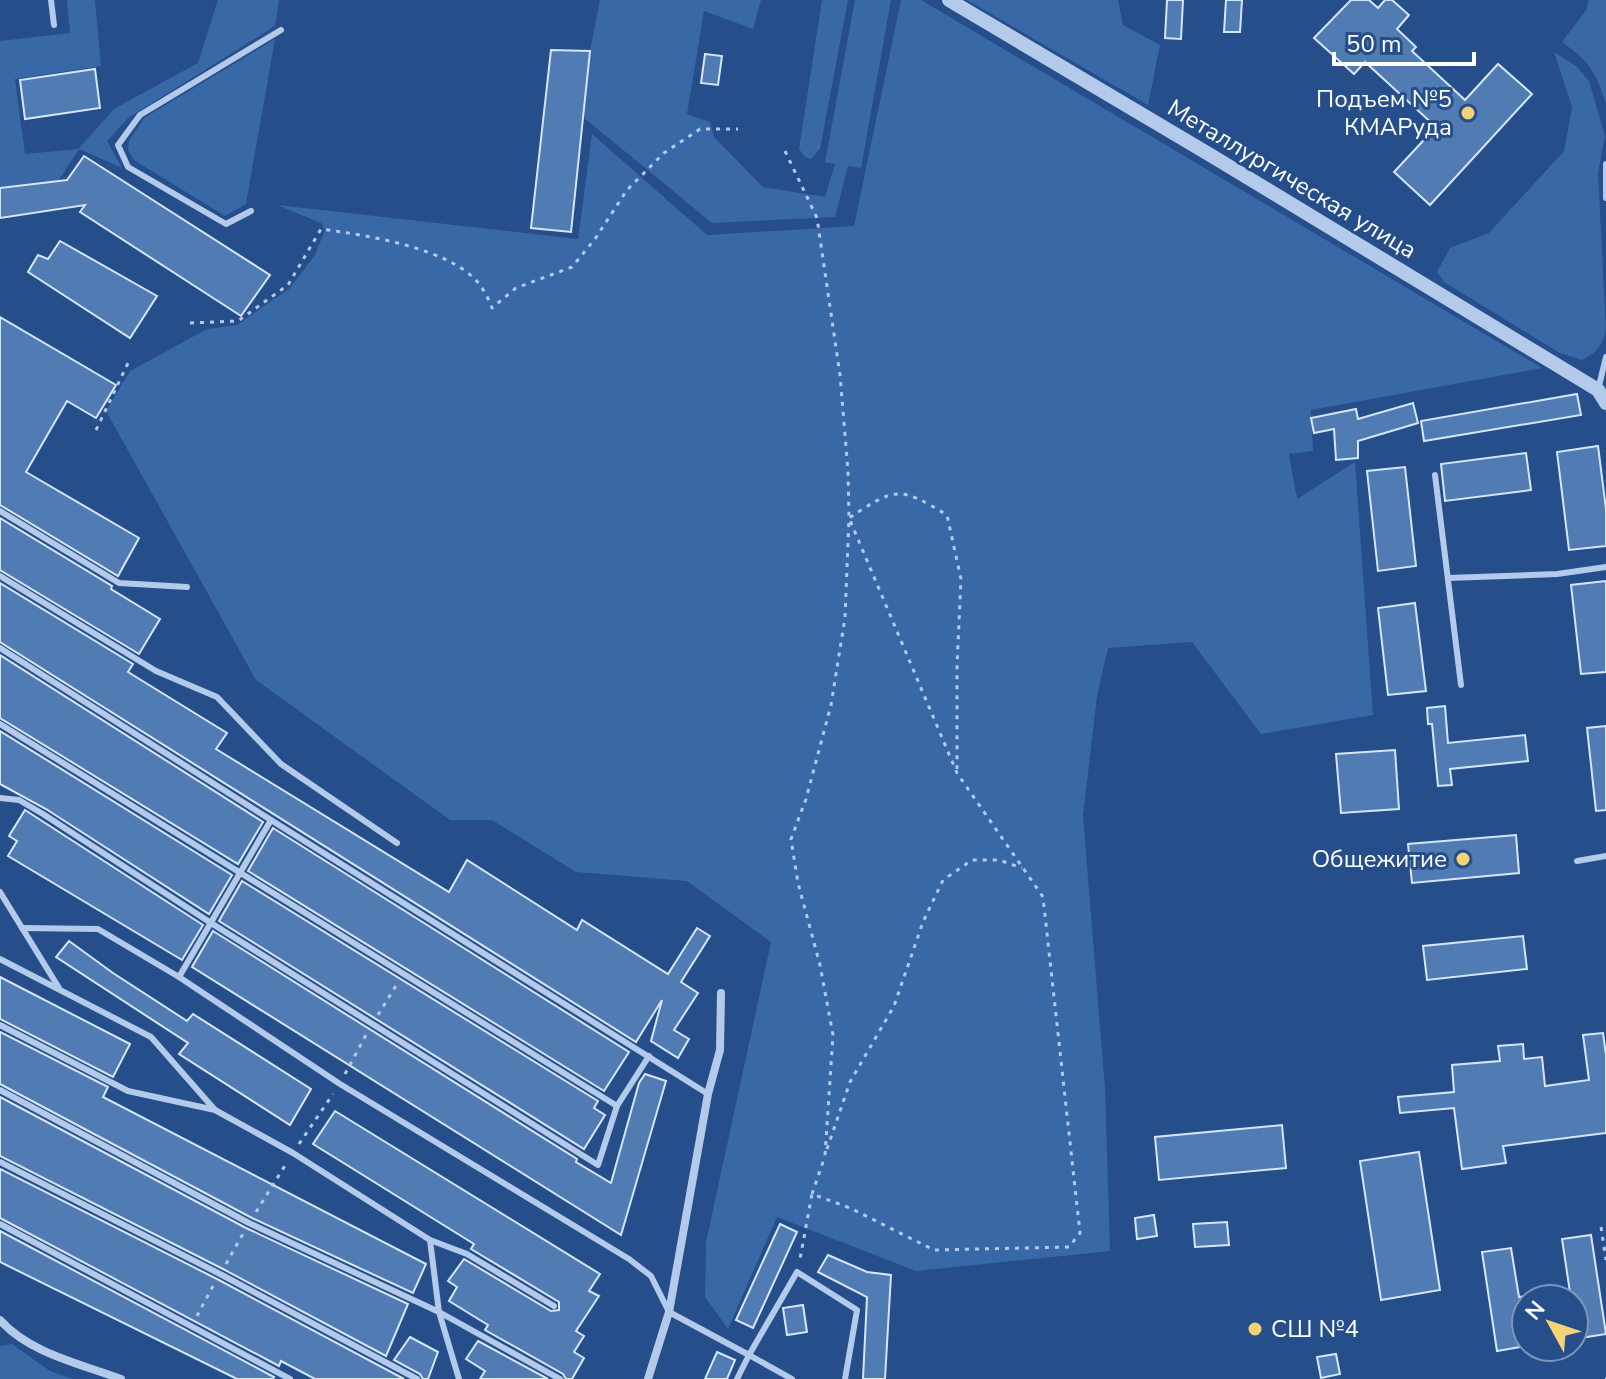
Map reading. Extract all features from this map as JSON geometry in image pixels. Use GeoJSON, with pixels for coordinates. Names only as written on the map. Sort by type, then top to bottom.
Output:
{"type":"FeatureCollection","features":[{"type":"Feature","properties":{"kind":"street","name":"Металлургическая улица"},"geometry":{"type":"LineString","coordinates":[[949,0],[1598,390],[1606,403]]}},
{"type":"Feature","properties":{"kind":"street"},"geometry":{"type":"LineString","coordinates":[[648,1379],[669,1312],[708,1094],[720,1050],[721,993]]}},
{"type":"Feature","properties":{"kind":"street"},"geometry":{"type":"LineString","coordinates":[[0,1320],[5,1332],[121,1379]]}},
{"type":"Feature","properties":{"kind":"lane"},"geometry":{"type":"LineString","coordinates":[[51,0],[54,25]]}},
{"type":"Feature","properties":{"kind":"lane"},"geometry":{"type":"LineString","coordinates":[[251,211],[226,224],[128,167],[118,145],[140,115],[281,30]]}},
{"type":"Feature","properties":{"kind":"lane"},"geometry":{"type":"LineString","coordinates":[[1606,164],[1606,198]]}},
{"type":"Feature","properties":{"kind":"lane"},"geometry":{"type":"LineString","coordinates":[[1598,390],[1606,357]]}},
{"type":"Feature","properties":{"kind":"lane"},"geometry":{"type":"LineString","coordinates":[[1435,475],[1461,685]]}},
{"type":"Feature","properties":{"kind":"lane"},"geometry":{"type":"LineString","coordinates":[[0,511],[119,583],[187,587]]}},
{"type":"Feature","properties":{"kind":"lane"},"geometry":{"type":"LineString","coordinates":[[1448,578],[1557,574],[1606,567]]}},
{"type":"Feature","properties":{"kind":"lane"},"geometry":{"type":"LineString","coordinates":[[0,576],[156,671],[217,697],[281,764],[397,843]]}},
{"type":"Feature","properties":{"kind":"lane"},"geometry":{"type":"LineString","coordinates":[[0,648],[708,1094]]}},
{"type":"Feature","properties":{"kind":"lane"},"geometry":{"type":"LineString","coordinates":[[0,724],[617,1106]]}},
{"type":"Feature","properties":{"kind":"lane"},"geometry":{"type":"LineString","coordinates":[[0,798],[19,800],[43,814],[598,1165],[617,1106],[649,1056]]}},
{"type":"Feature","properties":{"kind":"lane"},"geometry":{"type":"LineString","coordinates":[[179,977],[271,820]]}},
{"type":"Feature","properties":{"kind":"lane"},"geometry":{"type":"LineString","coordinates":[[1577,861],[1606,856]]}},
{"type":"Feature","properties":{"kind":"lane"},"geometry":{"type":"LineString","coordinates":[[0,892],[59,988]]}},
{"type":"Feature","properties":{"kind":"lane"},"geometry":{"type":"LineString","coordinates":[[22,928],[98,929],[179,977],[340,1084],[629,1259],[651,1276],[669,1312],[792,1379]]}},
{"type":"Feature","properties":{"kind":"lane"},"geometry":{"type":"LineString","coordinates":[[0,959],[151,1037],[215,1110]]}},
{"type":"Feature","properties":{"kind":"lane"},"geometry":{"type":"LineString","coordinates":[[0,1025],[128,1091],[215,1110],[293,1153],[430,1240],[467,1254],[554,1306]]}},
{"type":"Feature","properties":{"kind":"lane"},"geometry":{"type":"LineString","coordinates":[[0,1090],[249,1223],[439,1312],[560,1379]]}},
{"type":"Feature","properties":{"kind":"lane"},"geometry":{"type":"LineString","coordinates":[[0,1162],[417,1379]]}},
{"type":"Feature","properties":{"kind":"lane"},"geometry":{"type":"LineString","coordinates":[[0,1224],[290,1379]]}},
{"type":"Feature","properties":{"kind":"lane"},"geometry":{"type":"LineString","coordinates":[[430,1240],[439,1312],[459,1379]]}},
{"type":"Feature","properties":{"kind":"lane"},"geometry":{"type":"LineString","coordinates":[[737,1379],[797,1272],[857,1310],[845,1379]]}},
{"type":"Feature","properties":{"kind":"path"},"geometry":{"type":"LineString","coordinates":[[190,323],[238,321],[288,285],[321,229],[376,237],[447,260],[480,284],[492,308],[516,288],[572,267],[595,239],[627,190],[664,153],[700,129],[738,129]]}},
{"type":"Feature","properties":{"kind":"path"},"geometry":{"type":"LineString","coordinates":[[785,151],[817,218],[840,375],[848,471],[845,618],[831,705],[806,799],[791,839],[833,1035],[825,1155]]}},
{"type":"Feature","properties":{"kind":"path"},"geometry":{"type":"LineString","coordinates":[[96,430],[129,361]]}},
{"type":"Feature","properties":{"kind":"path"},"geometry":{"type":"LineString","coordinates":[[849,518],[885,494],[915,495],[947,515],[961,579],[957,773]]}},
{"type":"Feature","properties":{"kind":"path"},"geometry":{"type":"LineString","coordinates":[[812,1194],[850,1208],[934,1250],[1069,1247],[1080,1233],[1043,897],[957,773],[849,518]]}},
{"type":"Feature","properties":{"kind":"path"},"geometry":{"type":"LineString","coordinates":[[797,1272],[812,1194],[850,1082],[894,1006],[923,922],[943,880],[972,860],[999,860],[1024,868]]}},
{"type":"Feature","properties":{"kind":"path"},"geometry":{"type":"LineString","coordinates":[[192,1327],[249,1223],[340,1084]]}},
{"type":"Feature","properties":{"kind":"path"},"geometry":{"type":"LineString","coordinates":[[1601,1227],[1606,1260]]}},
{"type":"Feature","properties":{"kind":"shaded area"},"geometry":{"type":"Polygon","coordinates":[[[67,0],[95,0],[101,66],[15,79],[25,154],[78,149],[114,109],[198,63],[218,0],[279,0],[275,26],[128,118],[107,141],[122,168],[79,149],[59,180],[0,187],[0,41],[70,33],[67,0]]]}},
{"type":"Feature","properties":{"kind":"shaded area"},"geometry":{"type":"Polygon","coordinates":[[[600,0],[761,0],[753,29],[704,11],[687,114],[710,122],[714,137],[763,187],[825,197],[835,164],[825,162],[855,0],[891,0],[861,168],[848,166],[835,217],[712,223],[583,117],[590,51],[600,0]]]}},
{"type":"Feature","properties":{"kind":"shaded area"},"geometry":{"type":"Polygon","coordinates":[[[822,0],[848,0],[820,149],[811,159],[799,149],[822,0]]]}},
{"type":"Feature","properties":{"kind":"shaded area"},"geometry":{"type":"Polygon","coordinates":[[[901,0],[921,0],[1542,368],[1311,410],[1313,451],[1289,454],[1297,499],[1355,462],[1373,715],[1261,734],[1192,642],[1108,648],[1097,696],[1083,816],[1105,1088],[1110,1251],[916,1271],[777,1217],[728,1329],[705,1297],[706,1242],[771,942],[687,881],[576,872],[492,820],[450,820],[256,680],[106,411],[130,371],[207,329],[237,325],[290,288],[315,255],[325,230],[321,223],[277,205],[578,239],[592,134],[707,235],[854,226],[901,0]]]}},
{"type":"Feature","properties":{"kind":"shaded area"},"geometry":{"type":"Polygon","coordinates":[[[967,0],[1118,0],[1123,25],[1160,45],[1148,105],[967,0]]]}},
{"type":"Feature","properties":{"kind":"shaded area"},"geometry":{"type":"Polygon","coordinates":[[[1588,0],[1606,0],[1606,104],[1590,68],[1562,42],[1587,9],[1588,0]]]}},
{"type":"Feature","properties":{"kind":"shaded area"},"geometry":{"type":"Polygon","coordinates":[[[275,39],[246,204],[225,216],[134,160],[128,150],[129,141],[144,118],[275,39]]]}},
{"type":"Feature","properties":{"kind":"shaded area"},"geometry":{"type":"Polygon","coordinates":[[[1554,52],[1576,66],[1589,81],[1605,136],[1598,173],[1606,329],[1598,348],[1582,360],[1560,353],[1444,282],[1437,272],[1450,248],[1489,233],[1564,151],[1572,107],[1554,52]]]}},
{"type":"Feature","properties":{"kind":"shaded area"},"geometry":{"type":"Polygon","coordinates":[[[12,1344],[50,1371],[73,1379],[0,1379],[0,1346],[12,1344]]]}},
{"type":"Feature","properties":{"kind":"building"},"geometry":{"type":"Polygon","coordinates":[[[1167,0],[1183,0],[1181,39],[1165,38],[1167,0]]]}},
{"type":"Feature","properties":{"kind":"building"},"geometry":{"type":"Polygon","coordinates":[[[1226,0],[1242,0],[1240,32],[1224,32],[1226,0]]]}},
{"type":"Feature","properties":{"kind":"building","name":"Подъем №5 КМАРуда"},"geometry":{"type":"Polygon","coordinates":[[[1351,0],[1369,0],[1378,8],[1385,0],[1392,0],[1409,15],[1397,29],[1416,47],[1412,51],[1465,100],[1498,64],[1532,94],[1430,205],[1394,172],[1436,127],[1365,62],[1354,74],[1314,38],[1351,0]]]}},
{"type":"Feature","properties":{"kind":"building"},"geometry":{"type":"Polygon","coordinates":[[[551,50],[590,51],[571,232],[531,228],[551,50]]]}},
{"type":"Feature","properties":{"kind":"building"},"geometry":{"type":"Polygon","coordinates":[[[705,54],[722,56],[718,85],[701,83],[705,54]]]}},
{"type":"Feature","properties":{"kind":"building"},"geometry":{"type":"Polygon","coordinates":[[[95,69],[100,108],[25,119],[20,80],[95,69]]]}},
{"type":"Feature","properties":{"kind":"building"},"geometry":{"type":"Polygon","coordinates":[[[84,156],[270,275],[241,316],[80,212],[85,205],[0,218],[0,188],[67,180],[84,156]]]}},
{"type":"Feature","properties":{"kind":"building"},"geometry":{"type":"Polygon","coordinates":[[[60,241],[157,296],[130,338],[28,272],[38,255],[48,259],[60,241]]]}},
{"type":"Feature","properties":{"kind":"building"},"geometry":{"type":"Polygon","coordinates":[[[0,317],[116,385],[96,418],[67,401],[26,472],[139,538],[118,576],[0,505],[0,317]]]}},
{"type":"Feature","properties":{"kind":"building"},"geometry":{"type":"Polygon","coordinates":[[[1577,394],[1581,415],[1424,441],[1421,421],[1577,394]]]}},
{"type":"Feature","properties":{"kind":"building"},"geometry":{"type":"Polygon","coordinates":[[[1413,403],[1418,423],[1358,441],[1358,458],[1336,460],[1334,429],[1314,433],[1311,418],[1356,409],[1358,419],[1413,403]]]}},
{"type":"Feature","properties":{"kind":"building"},"geometry":{"type":"Polygon","coordinates":[[[1598,446],[1606,509],[1606,546],[1569,550],[1557,452],[1598,446]]]}},
{"type":"Feature","properties":{"kind":"building"},"geometry":{"type":"Polygon","coordinates":[[[1526,453],[1531,490],[1445,501],[1441,464],[1526,453]]]}},
{"type":"Feature","properties":{"kind":"building"},"geometry":{"type":"Polygon","coordinates":[[[1405,467],[1416,566],[1378,571],[1367,471],[1405,467]]]}},
{"type":"Feature","properties":{"kind":"building"},"geometry":{"type":"Polygon","coordinates":[[[0,518],[160,619],[139,654],[0,570],[0,518]]]}},
{"type":"Feature","properties":{"kind":"building"},"geometry":{"type":"Polygon","coordinates":[[[1606,581],[1606,672],[1581,674],[1571,585],[1606,581]]]}},
{"type":"Feature","properties":{"kind":"building"},"geometry":{"type":"Polygon","coordinates":[[[0,583],[133,664],[128,672],[227,733],[216,749],[449,892],[467,860],[577,930],[582,920],[668,974],[697,928],[710,936],[681,982],[698,993],[674,1030],[689,1039],[678,1058],[651,1041],[662,1000],[636,1042],[0,642],[0,583]]]}},
{"type":"Feature","properties":{"kind":"building"},"geometry":{"type":"Polygon","coordinates":[[[1415,603],[1426,691],[1388,695],[1378,608],[1415,603]]]}},
{"type":"Feature","properties":{"kind":"building"},"geometry":{"type":"Polygon","coordinates":[[[0,655],[263,822],[238,864],[0,718],[0,655]]]}},
{"type":"Feature","properties":{"kind":"building"},"geometry":{"type":"Polygon","coordinates":[[[1445,706],[1448,743],[1525,735],[1528,761],[1450,769],[1452,785],[1438,786],[1432,724],[1428,724],[1427,708],[1445,706]]]}},
{"type":"Feature","properties":{"kind":"building"},"geometry":{"type":"Polygon","coordinates":[[[1606,726],[1606,810],[1596,811],[1587,728],[1606,726]]]}},
{"type":"Feature","properties":{"kind":"building"},"geometry":{"type":"Polygon","coordinates":[[[0,731],[232,875],[209,914],[46,809],[0,784],[0,731]]]}},
{"type":"Feature","properties":{"kind":"building"},"geometry":{"type":"Polygon","coordinates":[[[1395,750],[1399,809],[1341,813],[1336,754],[1395,750]]]}},
{"type":"Feature","properties":{"kind":"building"},"geometry":{"type":"Polygon","coordinates":[[[25,810],[203,925],[182,960],[8,856],[17,841],[9,836],[25,810]]]}},
{"type":"Feature","properties":{"kind":"building"},"geometry":{"type":"Polygon","coordinates":[[[273,828],[629,1052],[604,1091],[248,871],[273,828]]]}},
{"type":"Feature","properties":{"kind":"building","name":"Общежитие"},"geometry":{"type":"Polygon","coordinates":[[[1516,835],[1519,873],[1412,883],[1408,844],[1516,835]]]}},
{"type":"Feature","properties":{"kind":"building"},"geometry":{"type":"Polygon","coordinates":[[[242,881],[598,1101],[594,1108],[605,1115],[584,1149],[219,921],[242,881]]]}},
{"type":"Feature","properties":{"kind":"building"},"geometry":{"type":"Polygon","coordinates":[[[213,931],[611,1183],[639,1083],[645,1074],[666,1081],[621,1235],[192,967],[213,931]]]}},
{"type":"Feature","properties":{"kind":"building"},"geometry":{"type":"Polygon","coordinates":[[[1523,936],[1527,969],[1427,980],[1423,946],[1523,936]]]}},
{"type":"Feature","properties":{"kind":"building"},"geometry":{"type":"Polygon","coordinates":[[[69,941],[187,1021],[193,1014],[311,1089],[290,1125],[179,1054],[188,1043],[56,957],[69,941]]]}},
{"type":"Feature","properties":{"kind":"building"},"geometry":{"type":"Polygon","coordinates":[[[0,977],[130,1044],[113,1077],[0,1019],[0,977]]]}},
{"type":"Feature","properties":{"kind":"building"},"geometry":{"type":"Polygon","coordinates":[[[0,1032],[108,1087],[103,1097],[426,1264],[413,1293],[252,1218],[0,1084],[0,1032]]]}},
{"type":"Feature","properties":{"kind":"building"},"geometry":{"type":"Polygon","coordinates":[[[1603,1033],[1606,1133],[1503,1146],[1506,1163],[1462,1169],[1454,1108],[1400,1113],[1398,1097],[1454,1092],[1452,1065],[1500,1061],[1498,1046],[1523,1044],[1524,1059],[1542,1057],[1545,1086],[1589,1080],[1583,1035],[1603,1033]]]}},
{"type":"Feature","properties":{"kind":"building"},"geometry":{"type":"Polygon","coordinates":[[[0,1097],[246,1228],[408,1304],[386,1356],[0,1156],[0,1097]]]}},
{"type":"Feature","properties":{"kind":"building"},"geometry":{"type":"Polygon","coordinates":[[[335,1111],[600,1274],[589,1291],[599,1296],[576,1331],[584,1336],[574,1352],[584,1358],[572,1379],[566,1379],[563,1374],[485,1330],[488,1325],[449,1301],[457,1287],[448,1281],[464,1259],[551,1311],[559,1310],[559,1302],[471,1249],[474,1244],[313,1144],[335,1111]]]}},
{"type":"Feature","properties":{"kind":"building"},"geometry":{"type":"Polygon","coordinates":[[[1282,1125],[1286,1168],[1159,1180],[1155,1137],[1282,1125]]]}},
{"type":"Feature","properties":{"kind":"building"},"geometry":{"type":"Polygon","coordinates":[[[1419,1152],[1440,1290],[1381,1300],[1360,1161],[1419,1152]]]}},
{"type":"Feature","properties":{"kind":"building"},"geometry":{"type":"Polygon","coordinates":[[[0,1169],[217,1279],[404,1379],[315,1379],[281,1361],[279,1366],[0,1218],[0,1169]]]}},
{"type":"Feature","properties":{"kind":"building"},"geometry":{"type":"Polygon","coordinates":[[[1154,1215],[1157,1236],[1137,1239],[1135,1218],[1154,1215]]]}},
{"type":"Feature","properties":{"kind":"building"},"geometry":{"type":"Polygon","coordinates":[[[1227,1222],[1229,1245],[1195,1247],[1193,1224],[1227,1222]]]}},
{"type":"Feature","properties":{"kind":"building"},"geometry":{"type":"Polygon","coordinates":[[[780,1224],[797,1232],[753,1328],[736,1320],[780,1224]]]}},
{"type":"Feature","properties":{"kind":"building"},"geometry":{"type":"Polygon","coordinates":[[[0,1231],[273,1379],[237,1379],[0,1262],[0,1231]]]}},
{"type":"Feature","properties":{"kind":"building"},"geometry":{"type":"Polygon","coordinates":[[[1591,1235],[1606,1334],[1590,1336],[1590,1283],[1569,1283],[1562,1239],[1591,1235]]]}},
{"type":"Feature","properties":{"kind":"building"},"geometry":{"type":"Polygon","coordinates":[[[1511,1248],[1517,1283],[1510,1283],[1510,1349],[1497,1351],[1482,1252],[1511,1248]]]}},
{"type":"Feature","properties":{"kind":"building"},"geometry":{"type":"Polygon","coordinates":[[[828,1255],[867,1272],[891,1275],[885,1379],[863,1379],[867,1297],[818,1272],[828,1255]]]}},
{"type":"Feature","properties":{"kind":"building"},"geometry":{"type":"Polygon","coordinates":[[[803,1305],[807,1332],[787,1335],[783,1308],[803,1305]]]}},
{"type":"Feature","properties":{"kind":"building"},"geometry":{"type":"Polygon","coordinates":[[[410,1337],[438,1352],[428,1379],[423,1379],[420,1374],[394,1360],[410,1337]]]}},
{"type":"Feature","properties":{"kind":"building"},"geometry":{"type":"Polygon","coordinates":[[[478,1341],[548,1379],[480,1379],[485,1371],[466,1359],[478,1341]]]}},
{"type":"Feature","properties":{"kind":"building"},"geometry":{"type":"Polygon","coordinates":[[[717,1352],[735,1360],[727,1379],[705,1379],[717,1352]]]}},
{"type":"Feature","properties":{"kind":"building"},"geometry":{"type":"Polygon","coordinates":[[[1336,1354],[1340,1374],[1321,1378],[1317,1357],[1336,1354]]]}},
{"type":"Feature","properties":{"kind":"place","name":"Подъем №5 КМАРуда"},"geometry":{"type":"Point","coordinates":[1468,113]}},
{"type":"Feature","properties":{"kind":"place","name":"Общежитие"},"geometry":{"type":"Point","coordinates":[1463,859]}},
{"type":"Feature","properties":{"kind":"place","name":"СШ №4"},"geometry":{"type":"Point","coordinates":[1255,1329]}}]}
